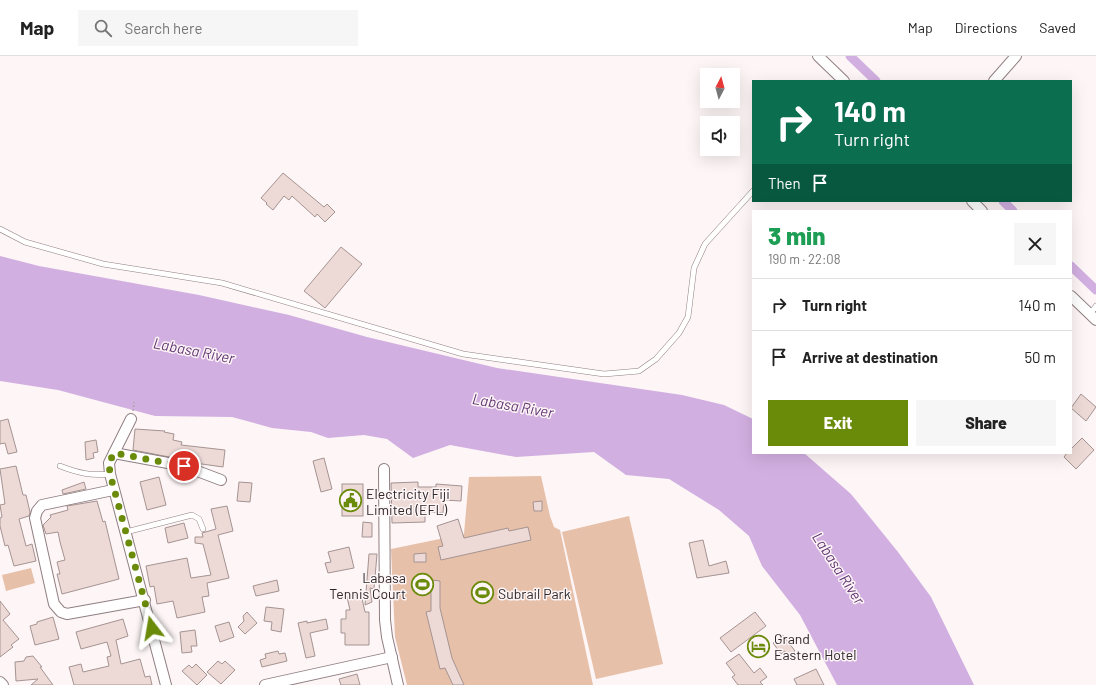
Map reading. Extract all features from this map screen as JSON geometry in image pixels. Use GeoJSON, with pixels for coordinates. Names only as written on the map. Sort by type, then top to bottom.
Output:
{"type":"FeatureCollection","features":[{"type":"Feature","properties":{"kind":"street"},"geometry":{"type":"LineString","coordinates":[[818,56],[843,80]]}},
{"type":"Feature","properties":{"kind":"street"},"geometry":{"type":"LineString","coordinates":[[995,80],[1016,56]]}},
{"type":"Feature","properties":{"kind":"street"},"geometry":{"type":"LineString","coordinates":[[973,202],[981,210]]}},
{"type":"Feature","properties":{"kind":"street"},"geometry":{"type":"LineString","coordinates":[[1072,297],[1094,314]]}},
{"type":"Feature","properties":{"kind":"street"},"geometry":{"type":"LineString","coordinates":[[131,419],[109,463],[110,474],[113,490],[145,600],[166,685]]}},
{"type":"Feature","properties":{"kind":"street"},"geometry":{"type":"LineString","coordinates":[[114,453],[184,466],[221,480]]}},
{"type":"Feature","properties":{"kind":"street"},"geometry":{"type":"LineString","coordinates":[[384,469],[385,620],[398,685]]}},
{"type":"Feature","properties":{"kind":"street"},"geometry":{"type":"LineString","coordinates":[[113,490],[42,505],[37,511],[35,518],[54,604],[61,612],[67,614],[145,600]]}},
{"type":"Feature","properties":{"kind":"street"},"geometry":{"type":"LineString","coordinates":[[265,685],[392,657]]}},
{"type":"Feature","properties":{"kind":"street"},"geometry":{"type":"LineString","coordinates":[[0,682],[3,685]]}},
{"type":"Feature","properties":{"kind":"lane"},"geometry":{"type":"LineString","coordinates":[[0,228],[25,242],[103,264],[222,283],[463,354],[604,374],[639,371],[656,359],[679,333],[688,317],[694,268],[705,244],[752,192]]}},
{"type":"Feature","properties":{"kind":"lane"},"geometry":{"type":"LineString","coordinates":[[60,466],[78,473],[92,476],[110,474]]}},
{"type":"Feature","properties":{"kind":"lane"},"geometry":{"type":"LineString","coordinates":[[126,532],[192,515],[199,519],[203,529]]}},
{"type":"Feature","properties":{"kind":"shaded area","name":"Subrail Park"},"geometry":{"type":"Polygon","coordinates":[[[541,476],[550,516],[554,527],[560,530],[593,685],[407,685],[395,637],[391,549],[464,534],[469,477],[541,476]]]}},
{"type":"Feature","properties":{"kind":"shaded area"},"geometry":{"type":"Polygon","coordinates":[[[629,516],[663,664],[596,679],[562,532],[629,516]]]}},
{"type":"Feature","properties":{"kind":"shaded area"},"geometry":{"type":"Polygon","coordinates":[[[31,568],[35,583],[6,591],[2,575],[31,568]]]}},
{"type":"Feature","properties":{"kind":"water","name":"Labasa River"},"geometry":{"type":"Polygon","coordinates":[[[0,256],[39,266],[199,295],[289,315],[367,337],[497,368],[682,395],[724,405],[752,419],[752,454],[805,454],[851,494],[898,552],[931,597],[974,685],[837,685],[800,615],[762,566],[749,536],[719,510],[669,479],[626,475],[594,452],[516,457],[450,445],[413,458],[387,439],[364,435],[328,438],[311,432],[272,428],[232,417],[155,416],[58,390],[0,381],[0,256]]]}},
{"type":"Feature","properties":{"kind":"building"},"geometry":{"type":"Polygon","coordinates":[[[283,173],[324,207],[327,204],[335,212],[325,222],[317,214],[315,217],[292,196],[289,200],[284,196],[273,210],[261,198],[283,173]]]}},
{"type":"Feature","properties":{"kind":"building"},"geometry":{"type":"Polygon","coordinates":[[[341,247],[362,264],[325,308],[304,291],[341,247]]]}},
{"type":"Feature","properties":{"kind":"building"},"geometry":{"type":"Polygon","coordinates":[[[1081,394],[1096,407],[1086,421],[1072,409],[1081,394]]]}},
{"type":"Feature","properties":{"kind":"building"},"geometry":{"type":"Polygon","coordinates":[[[8,419],[17,452],[8,454],[5,443],[0,444],[0,421],[8,419]]]}},
{"type":"Feature","properties":{"kind":"building"},"geometry":{"type":"Polygon","coordinates":[[[135,429],[165,431],[164,432],[174,434],[173,440],[182,442],[181,445],[225,450],[223,467],[195,463],[133,450],[135,429]]]}},
{"type":"Feature","properties":{"kind":"building"},"geometry":{"type":"Polygon","coordinates":[[[1082,438],[1094,450],[1076,469],[1064,457],[1066,454],[1072,454],[1072,448],[1082,438]]]}},
{"type":"Feature","properties":{"kind":"building"},"geometry":{"type":"Polygon","coordinates":[[[96,440],[98,452],[93,453],[94,458],[86,460],[85,442],[96,440]]]}},
{"type":"Feature","properties":{"kind":"building"},"geometry":{"type":"Polygon","coordinates":[[[324,458],[332,489],[321,492],[313,461],[324,458]]]}},
{"type":"Feature","properties":{"kind":"building"},"geometry":{"type":"Polygon","coordinates":[[[16,466],[23,495],[26,495],[30,512],[29,516],[19,519],[26,546],[32,544],[36,561],[14,566],[8,545],[5,546],[0,526],[0,518],[2,517],[0,505],[5,504],[0,469],[16,466]]]}},
{"type":"Feature","properties":{"kind":"building"},"geometry":{"type":"Polygon","coordinates":[[[159,477],[166,505],[147,510],[140,482],[159,477]]]}},
{"type":"Feature","properties":{"kind":"building"},"geometry":{"type":"Polygon","coordinates":[[[84,482],[86,489],[63,494],[62,490],[84,482]]]}},
{"type":"Feature","properties":{"kind":"building"},"geometry":{"type":"Polygon","coordinates":[[[239,482],[252,483],[250,502],[237,501],[239,482]]]}},
{"type":"Feature","properties":{"kind":"building"},"geometry":{"type":"Polygon","coordinates":[[[418,482],[418,487],[436,487],[436,484],[462,486],[461,501],[444,500],[443,513],[430,512],[429,506],[425,506],[425,522],[392,523],[391,483],[418,482]]]}},
{"type":"Feature","properties":{"kind":"building"},"geometry":{"type":"Polygon","coordinates":[[[342,484],[363,484],[363,516],[342,516],[342,484]]]}},
{"type":"Feature","properties":{"kind":"building"},"geometry":{"type":"Polygon","coordinates":[[[97,501],[103,522],[105,521],[119,579],[62,594],[57,574],[60,574],[57,562],[65,560],[58,532],[46,534],[43,525],[51,517],[50,515],[68,510],[67,506],[97,501]]]}},
{"type":"Feature","properties":{"kind":"building"},"geometry":{"type":"Polygon","coordinates":[[[542,501],[542,511],[534,511],[533,502],[542,501]]]}},
{"type":"Feature","properties":{"kind":"building"},"geometry":{"type":"Polygon","coordinates":[[[227,506],[233,531],[218,535],[229,578],[207,583],[209,596],[202,597],[205,612],[177,618],[173,601],[157,604],[154,586],[150,587],[146,566],[187,558],[191,578],[211,575],[203,544],[195,543],[195,537],[203,537],[202,533],[216,529],[211,509],[227,506]]]}},
{"type":"Feature","properties":{"kind":"building"},"geometry":{"type":"Polygon","coordinates":[[[458,519],[464,538],[508,528],[509,531],[528,527],[531,540],[441,560],[438,547],[443,546],[437,526],[458,519]]]}},
{"type":"Feature","properties":{"kind":"building"},"geometry":{"type":"Polygon","coordinates":[[[363,522],[372,523],[372,537],[362,537],[363,522]]]}},
{"type":"Feature","properties":{"kind":"building"},"geometry":{"type":"Polygon","coordinates":[[[184,523],[188,538],[168,543],[165,528],[184,523]]]}},
{"type":"Feature","properties":{"kind":"building"},"geometry":{"type":"Polygon","coordinates":[[[703,540],[709,566],[726,561],[729,573],[697,578],[689,543],[703,540]]]}},
{"type":"Feature","properties":{"kind":"building"},"geometry":{"type":"Polygon","coordinates":[[[349,547],[354,568],[328,573],[325,563],[331,562],[328,552],[349,547]]]}},
{"type":"Feature","properties":{"kind":"building"},"geometry":{"type":"Polygon","coordinates":[[[426,553],[426,562],[414,562],[414,554],[426,553]]]}},
{"type":"Feature","properties":{"kind":"building"},"geometry":{"type":"Polygon","coordinates":[[[369,554],[377,554],[374,589],[370,588],[372,602],[365,605],[369,554]]]}},
{"type":"Feature","properties":{"kind":"building"},"geometry":{"type":"Polygon","coordinates":[[[277,580],[279,591],[256,596],[253,586],[277,580]]]}},
{"type":"Feature","properties":{"kind":"building"},"geometry":{"type":"Polygon","coordinates":[[[431,580],[440,581],[440,608],[452,658],[464,685],[453,685],[445,668],[440,669],[426,612],[431,611],[431,580]]]}},
{"type":"Feature","properties":{"kind":"building"},"geometry":{"type":"Polygon","coordinates":[[[361,594],[365,612],[369,612],[369,645],[345,645],[345,633],[341,633],[341,619],[346,619],[346,610],[350,610],[347,597],[361,594]]]}},
{"type":"Feature","properties":{"kind":"building"},"geometry":{"type":"Polygon","coordinates":[[[0,601],[10,614],[3,620],[19,639],[11,645],[13,647],[0,657],[0,601]]]}},
{"type":"Feature","properties":{"kind":"building"},"geometry":{"type":"Polygon","coordinates":[[[266,607],[284,609],[281,632],[271,630],[272,622],[264,621],[266,607]]]}},
{"type":"Feature","properties":{"kind":"building"},"geometry":{"type":"Polygon","coordinates":[[[247,612],[257,623],[245,634],[238,627],[244,621],[243,616],[247,612]]]}},
{"type":"Feature","properties":{"kind":"building"},"geometry":{"type":"Polygon","coordinates":[[[755,612],[766,626],[731,652],[720,638],[755,612]]]}},
{"type":"Feature","properties":{"kind":"building"},"geometry":{"type":"Polygon","coordinates":[[[53,617],[59,639],[35,645],[30,626],[53,617]]]}},
{"type":"Feature","properties":{"kind":"building"},"geometry":{"type":"Polygon","coordinates":[[[123,619],[128,636],[116,640],[121,664],[140,659],[145,677],[150,676],[152,685],[74,685],[69,667],[81,664],[83,672],[109,666],[107,657],[111,656],[107,642],[81,649],[76,632],[123,619]]]}},
{"type":"Feature","properties":{"kind":"building"},"geometry":{"type":"Polygon","coordinates":[[[326,619],[328,629],[310,633],[315,656],[306,658],[298,623],[307,621],[307,623],[326,619]]]}},
{"type":"Feature","properties":{"kind":"building"},"geometry":{"type":"Polygon","coordinates":[[[229,622],[234,637],[220,642],[215,626],[229,622]]]}},
{"type":"Feature","properties":{"kind":"building"},"geometry":{"type":"Polygon","coordinates":[[[195,630],[197,646],[191,646],[192,652],[182,653],[180,632],[195,630]]]}},
{"type":"Feature","properties":{"kind":"building"},"geometry":{"type":"Polygon","coordinates":[[[783,635],[795,651],[788,656],[785,651],[781,654],[773,643],[783,635]]]}},
{"type":"Feature","properties":{"kind":"building"},"geometry":{"type":"Polygon","coordinates":[[[278,651],[279,654],[285,653],[287,661],[262,667],[260,660],[266,658],[265,654],[278,651]]]}},
{"type":"Feature","properties":{"kind":"building"},"geometry":{"type":"Polygon","coordinates":[[[739,654],[754,673],[760,668],[767,677],[760,682],[763,685],[738,685],[732,677],[735,675],[726,663],[739,654]]]}},
{"type":"Feature","properties":{"kind":"building"},"geometry":{"type":"Polygon","coordinates":[[[33,656],[53,685],[31,685],[38,679],[16,681],[15,662],[24,661],[26,657],[33,656]]]}},
{"type":"Feature","properties":{"kind":"building"},"geometry":{"type":"Polygon","coordinates":[[[218,661],[222,664],[225,661],[235,670],[221,684],[207,672],[218,661]]]}},
{"type":"Feature","properties":{"kind":"building"},"geometry":{"type":"Polygon","coordinates":[[[196,664],[207,675],[197,685],[182,671],[189,665],[192,668],[196,664]]]}},
{"type":"Feature","properties":{"kind":"building"},"geometry":{"type":"Polygon","coordinates":[[[816,669],[824,685],[797,685],[794,679],[816,669]]]}},
{"type":"Feature","properties":{"kind":"building"},"geometry":{"type":"Polygon","coordinates":[[[357,674],[360,685],[341,685],[339,679],[357,674]]]}},
{"type":"Feature","properties":{"kind":"waterway"},"geometry":{"type":"LineString","coordinates":[[850,56],[875,80]]}},
{"type":"Feature","properties":{"kind":"waterway"},"geometry":{"type":"LineString","coordinates":[[1004,202],[1012,210]]}},
{"type":"Feature","properties":{"kind":"waterway"},"geometry":{"type":"LineString","coordinates":[[1072,267],[1096,290]]}},
{"type":"Feature","properties":{"kind":"place","name":"Electricity Fiji Limited (EFL)"},"geometry":{"type":"Point","coordinates":[351,501]}},
{"type":"Feature","properties":{"kind":"place","name":"Labasa Tennis Court"},"geometry":{"type":"Point","coordinates":[422,585]}},
{"type":"Feature","properties":{"kind":"place","name":"Subrail Park"},"geometry":{"type":"Point","coordinates":[483,593]}},
{"type":"Feature","properties":{"kind":"place","name":"Grand Eastern Hotel"},"geometry":{"type":"Point","coordinates":[759,646]}},
{"type":"Feature","properties":{"kind":"route"},"geometry":{"type":"LineString","coordinates":[[152,628],[113,490],[109,463],[114,453],[184,466]]}}]}
